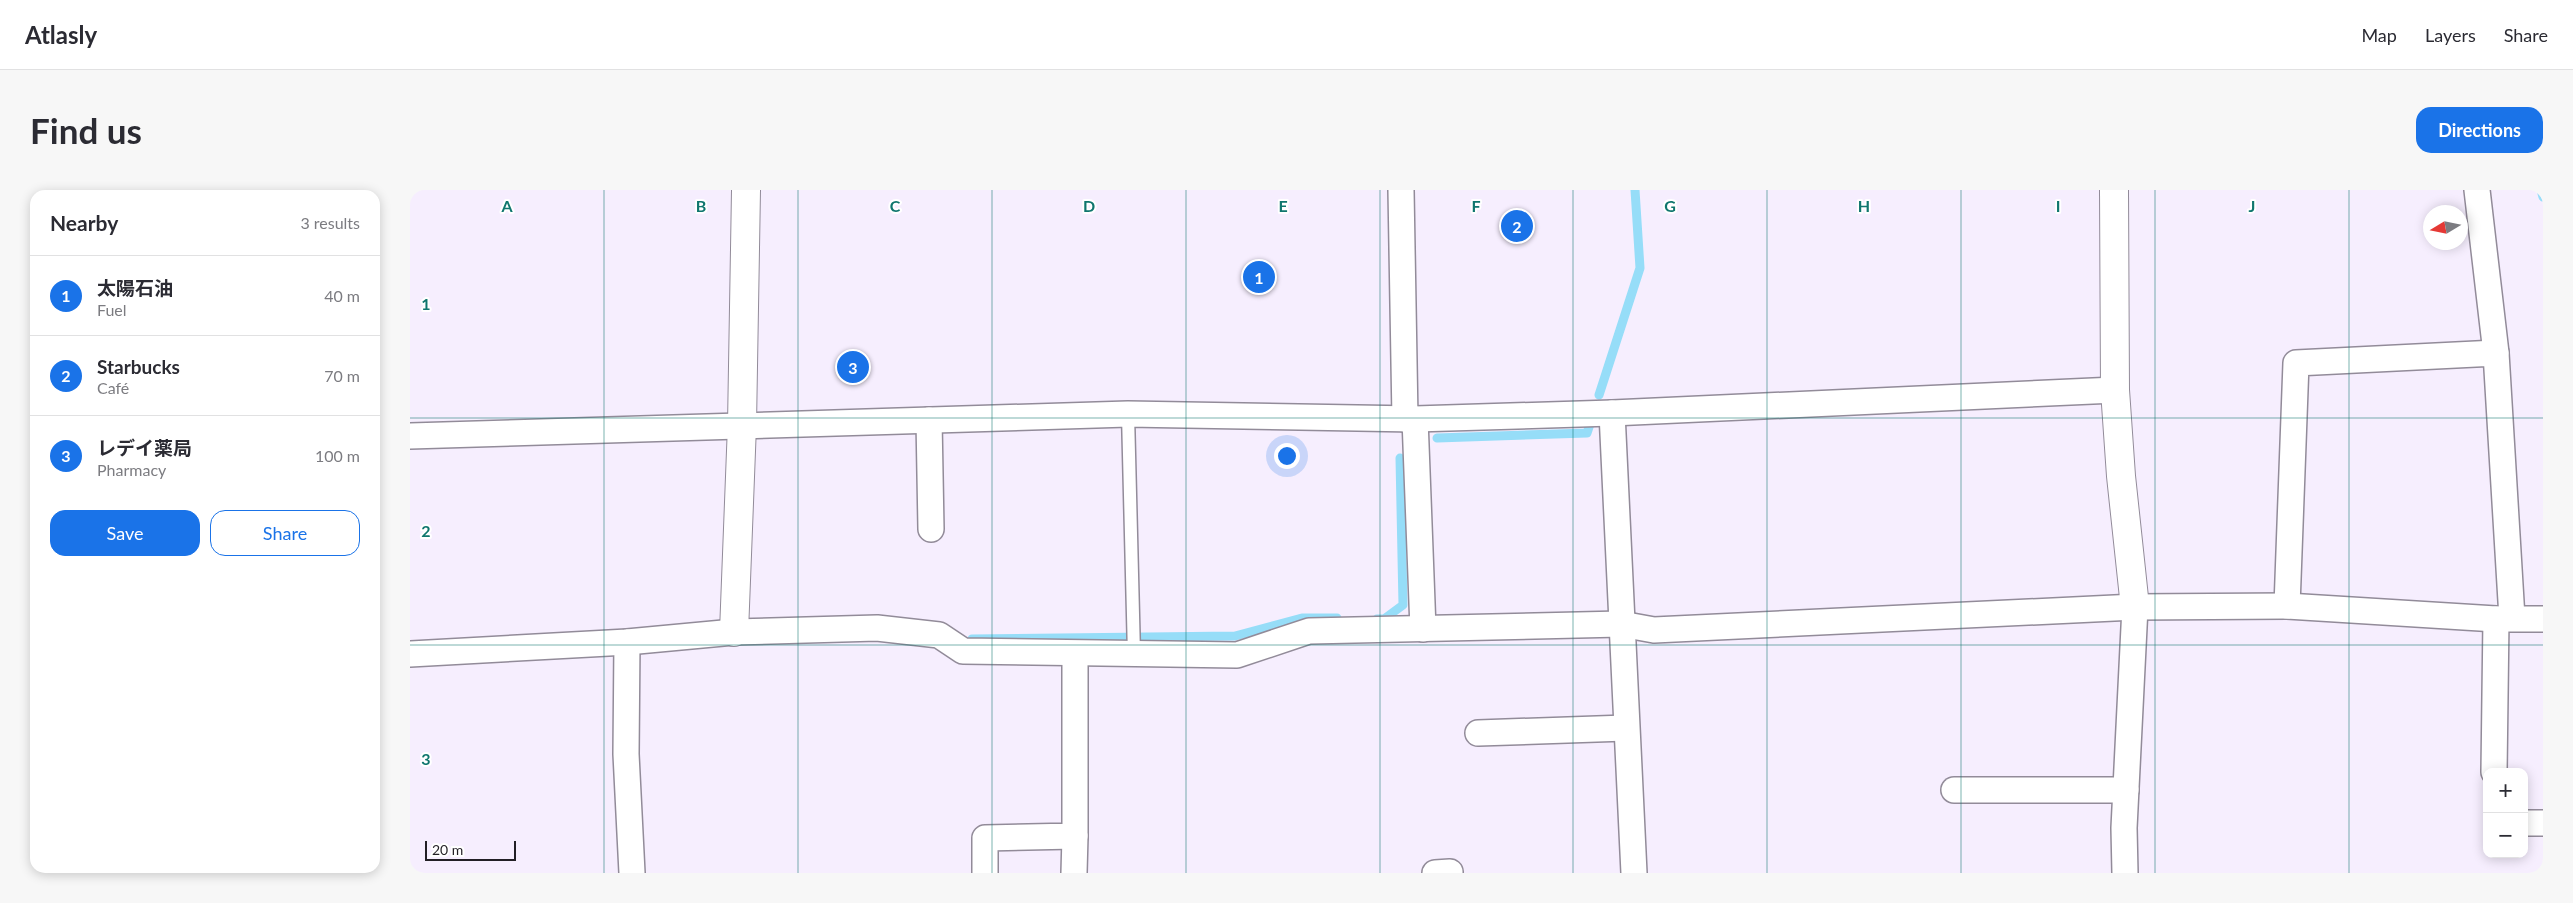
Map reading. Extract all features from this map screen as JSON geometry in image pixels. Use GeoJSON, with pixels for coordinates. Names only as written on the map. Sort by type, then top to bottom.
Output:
{"type":"FeatureCollection","features":[{"type":"Feature","properties":{"kind":"street"},"geometry":{"type":"LineString","coordinates":[[734,632],[742,425],[746,190]]}},
{"type":"Feature","properties":{"kind":"street"},"geometry":{"type":"LineString","coordinates":[[1401,190],[1410,419],[1423,629]]}},
{"type":"Feature","properties":{"kind":"street"},"geometry":{"type":"LineString","coordinates":[[2114,190],[2115,390],[2121,476],[2135,607],[2126,790],[2125,873]]}},
{"type":"Feature","properties":{"kind":"street"},"geometry":{"type":"LineString","coordinates":[[2477,190],[2496,353],[2504,618],[2494,768]]}},
{"type":"Feature","properties":{"kind":"street"},"geometry":{"type":"LineString","coordinates":[[2287,606],[2296,363],[2496,353]]}},
{"type":"Feature","properties":{"kind":"street"},"geometry":{"type":"LineString","coordinates":[[410,436],[1128,414],[1410,419],[1612,413],[2115,390]]}},
{"type":"Feature","properties":{"kind":"street"},"geometry":{"type":"LineString","coordinates":[[1612,413],[1634,873]]}},
{"type":"Feature","properties":{"kind":"street"},"geometry":{"type":"LineString","coordinates":[[928,420],[931,529]]}},
{"type":"Feature","properties":{"kind":"street"},"geometry":{"type":"LineString","coordinates":[[410,654],[627,642],[734,632],[877,628],[939,634],[963,651],[1075,654],[1134,651],[1237,656],[1309,631],[1621,624],[1654,630],[2135,607],[2287,606],[2543,619]]}},
{"type":"Feature","properties":{"kind":"street"},"geometry":{"type":"LineString","coordinates":[[627,642],[626,754],[632,873]]}},
{"type":"Feature","properties":{"kind":"street"},"geometry":{"type":"LineString","coordinates":[[1074,873],[1075,654]]}},
{"type":"Feature","properties":{"kind":"street"},"geometry":{"type":"LineString","coordinates":[[1478,733],[1626,728]]}},
{"type":"Feature","properties":{"kind":"street"},"geometry":{"type":"LineString","coordinates":[[1954,790],[2126,790]]}},
{"type":"Feature","properties":{"kind":"street"},"geometry":{"type":"LineString","coordinates":[[2528,823],[2543,823]]}},
{"type":"Feature","properties":{"kind":"street"},"geometry":{"type":"LineString","coordinates":[[985,873],[985,838],[1075,836]]}},
{"type":"Feature","properties":{"kind":"lane"},"geometry":{"type":"LineString","coordinates":[[1128,414],[1134,651]]}},
{"type":"Feature","properties":{"kind":"waterway"},"geometry":{"type":"LineString","coordinates":[[1599,395],[1640,268],[1635,190]]}},
{"type":"Feature","properties":{"kind":"waterway"},"geometry":{"type":"LineString","coordinates":[[2541,190],[2543,197]]}},
{"type":"Feature","properties":{"kind":"waterway"},"geometry":{"type":"LineString","coordinates":[[1437,438],[1587,433],[1590,424]]}},
{"type":"Feature","properties":{"kind":"waterway"},"geometry":{"type":"LineString","coordinates":[[1377,619],[1384,619],[1403,605],[1400,458]]}},
{"type":"Feature","properties":{"kind":"waterway"},"geometry":{"type":"LineString","coordinates":[[972,639],[1235,636],[1302,618],[1337,618]]}},
{"type":"Feature","properties":{"kind":"place","name":"Starbucks"},"geometry":{"type":"Point","coordinates":[1517,226]}},
{"type":"Feature","properties":{"kind":"place","name":"太陽石油"},"geometry":{"type":"Point","coordinates":[1259,277]}},
{"type":"Feature","properties":{"kind":"place","name":"レデイ薬局"},"geometry":{"type":"Point","coordinates":[853,367]}}]}
